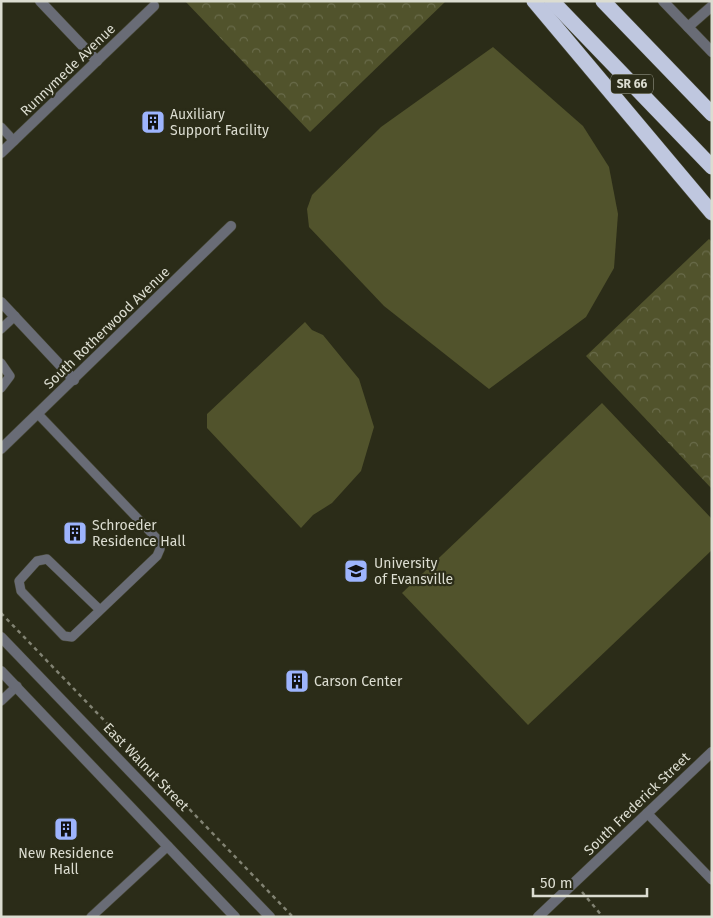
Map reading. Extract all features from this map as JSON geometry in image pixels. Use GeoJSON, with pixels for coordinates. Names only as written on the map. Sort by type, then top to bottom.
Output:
{"type":"FeatureCollection","features":[{"type":"Feature","properties":{"kind":"highway"},"geometry":{"type":"LineString","coordinates":[[534,1],[661,156],[712,213]]}},
{"type":"Feature","properties":{"kind":"highway","name":"SR 66"},"geometry":{"type":"LineString","coordinates":[[552,1],[712,167]]}},
{"type":"Feature","properties":{"kind":"highway","name":"SR 66"},"geometry":{"type":"LineString","coordinates":[[603,1],[712,114]]}},
{"type":"Feature","properties":{"kind":"highway"},"geometry":{"type":"LineString","coordinates":[[608,1],[624,23]]}},
{"type":"Feature","properties":{"kind":"street"},"geometry":{"type":"LineString","coordinates":[[40,1],[97,62]]}},
{"type":"Feature","properties":{"kind":"street"},"geometry":{"type":"LineString","coordinates":[[663,1],[712,52]]}},
{"type":"Feature","properties":{"kind":"street","name":"Runnymede Avenue"},"geometry":{"type":"LineString","coordinates":[[1,153],[157,4]]}},
{"type":"Feature","properties":{"kind":"street"},"geometry":{"type":"LineString","coordinates":[[688,27],[712,6]]}},
{"type":"Feature","properties":{"kind":"street","name":"South Rotherwood Avenue"},"geometry":{"type":"LineString","coordinates":[[1,449],[231,226]]}},
{"type":"Feature","properties":{"kind":"street"},"geometry":{"type":"LineString","coordinates":[[1,302],[74,380]]}},
{"type":"Feature","properties":{"kind":"street","name":"East Walnut Street"},"geometry":{"type":"LineString","coordinates":[[1,637],[270,917]]}},
{"type":"Feature","properties":{"kind":"street"},"geometry":{"type":"LineString","coordinates":[[1,671],[235,917]]}},
{"type":"Feature","properties":{"kind":"street","name":"South Frederick Street"},"geometry":{"type":"LineString","coordinates":[[538,917],[712,752]]}},
{"type":"Feature","properties":{"kind":"lane"},"geometry":{"type":"LineString","coordinates":[[1,127],[14,141]]}},
{"type":"Feature","properties":{"kind":"lane"},"geometry":{"type":"LineString","coordinates":[[1,329],[15,316]]}},
{"type":"Feature","properties":{"kind":"lane"},"geometry":{"type":"LineString","coordinates":[[1,363],[10,376],[1,388]]}},
{"type":"Feature","properties":{"kind":"lane"},"geometry":{"type":"LineString","coordinates":[[38,414],[160,542],[157,556],[72,637],[68,638],[21,591],[19,581],[37,561],[47,559],[100,610]]}},
{"type":"Feature","properties":{"kind":"lane"},"geometry":{"type":"LineString","coordinates":[[1,701],[16,686]]}},
{"type":"Feature","properties":{"kind":"lane"},"geometry":{"type":"LineString","coordinates":[[647,813],[712,880]]}},
{"type":"Feature","properties":{"kind":"lane"},"geometry":{"type":"LineString","coordinates":[[91,917],[168,846]]}},
{"type":"Feature","properties":{"kind":"path"},"geometry":{"type":"LineString","coordinates":[[1,613],[292,917]]}},
{"type":"Feature","properties":{"kind":"path"},"geometry":{"type":"LineString","coordinates":[[581,891],[603,917]]}},
{"type":"Feature","properties":{"kind":"green space"},"geometry":{"type":"Polygon","coordinates":[[[185,1],[446,1],[310,132],[185,1]]]}},
{"type":"Feature","properties":{"kind":"green space"},"geometry":{"type":"Polygon","coordinates":[[[493,47],[583,126],[609,167],[618,214],[614,268],[586,317],[489,389],[384,306],[309,227],[307,209],[312,195],[381,127],[493,47]]]}},
{"type":"Feature","properties":{"kind":"green space"},"geometry":{"type":"Polygon","coordinates":[[[709,239],[712,242],[712,489],[586,356],[709,239]]]}},
{"type":"Feature","properties":{"kind":"green space"},"geometry":{"type":"Polygon","coordinates":[[[305,322],[312,330],[323,335],[359,379],[374,427],[361,471],[332,503],[313,515],[301,528],[207,428],[207,414],[305,322]]]}},
{"type":"Feature","properties":{"kind":"green space"},"geometry":{"type":"Polygon","coordinates":[[[602,403],[712,519],[712,550],[528,725],[402,593],[602,403]]]}},
{"type":"Feature","properties":{"kind":"place","name":"Auxiliary Support Facility"},"geometry":{"type":"Point","coordinates":[153,122]}},
{"type":"Feature","properties":{"kind":"place","name":"Schroeder Residence Hall"},"geometry":{"type":"Point","coordinates":[75,533]}},
{"type":"Feature","properties":{"kind":"place","name":"University of Evansville"},"geometry":{"type":"Point","coordinates":[356,571]}},
{"type":"Feature","properties":{"kind":"place","name":"Carson Center"},"geometry":{"type":"Point","coordinates":[297,681]}},
{"type":"Feature","properties":{"kind":"place","name":"New Residence Hall"},"geometry":{"type":"Point","coordinates":[66,829]}}]}
